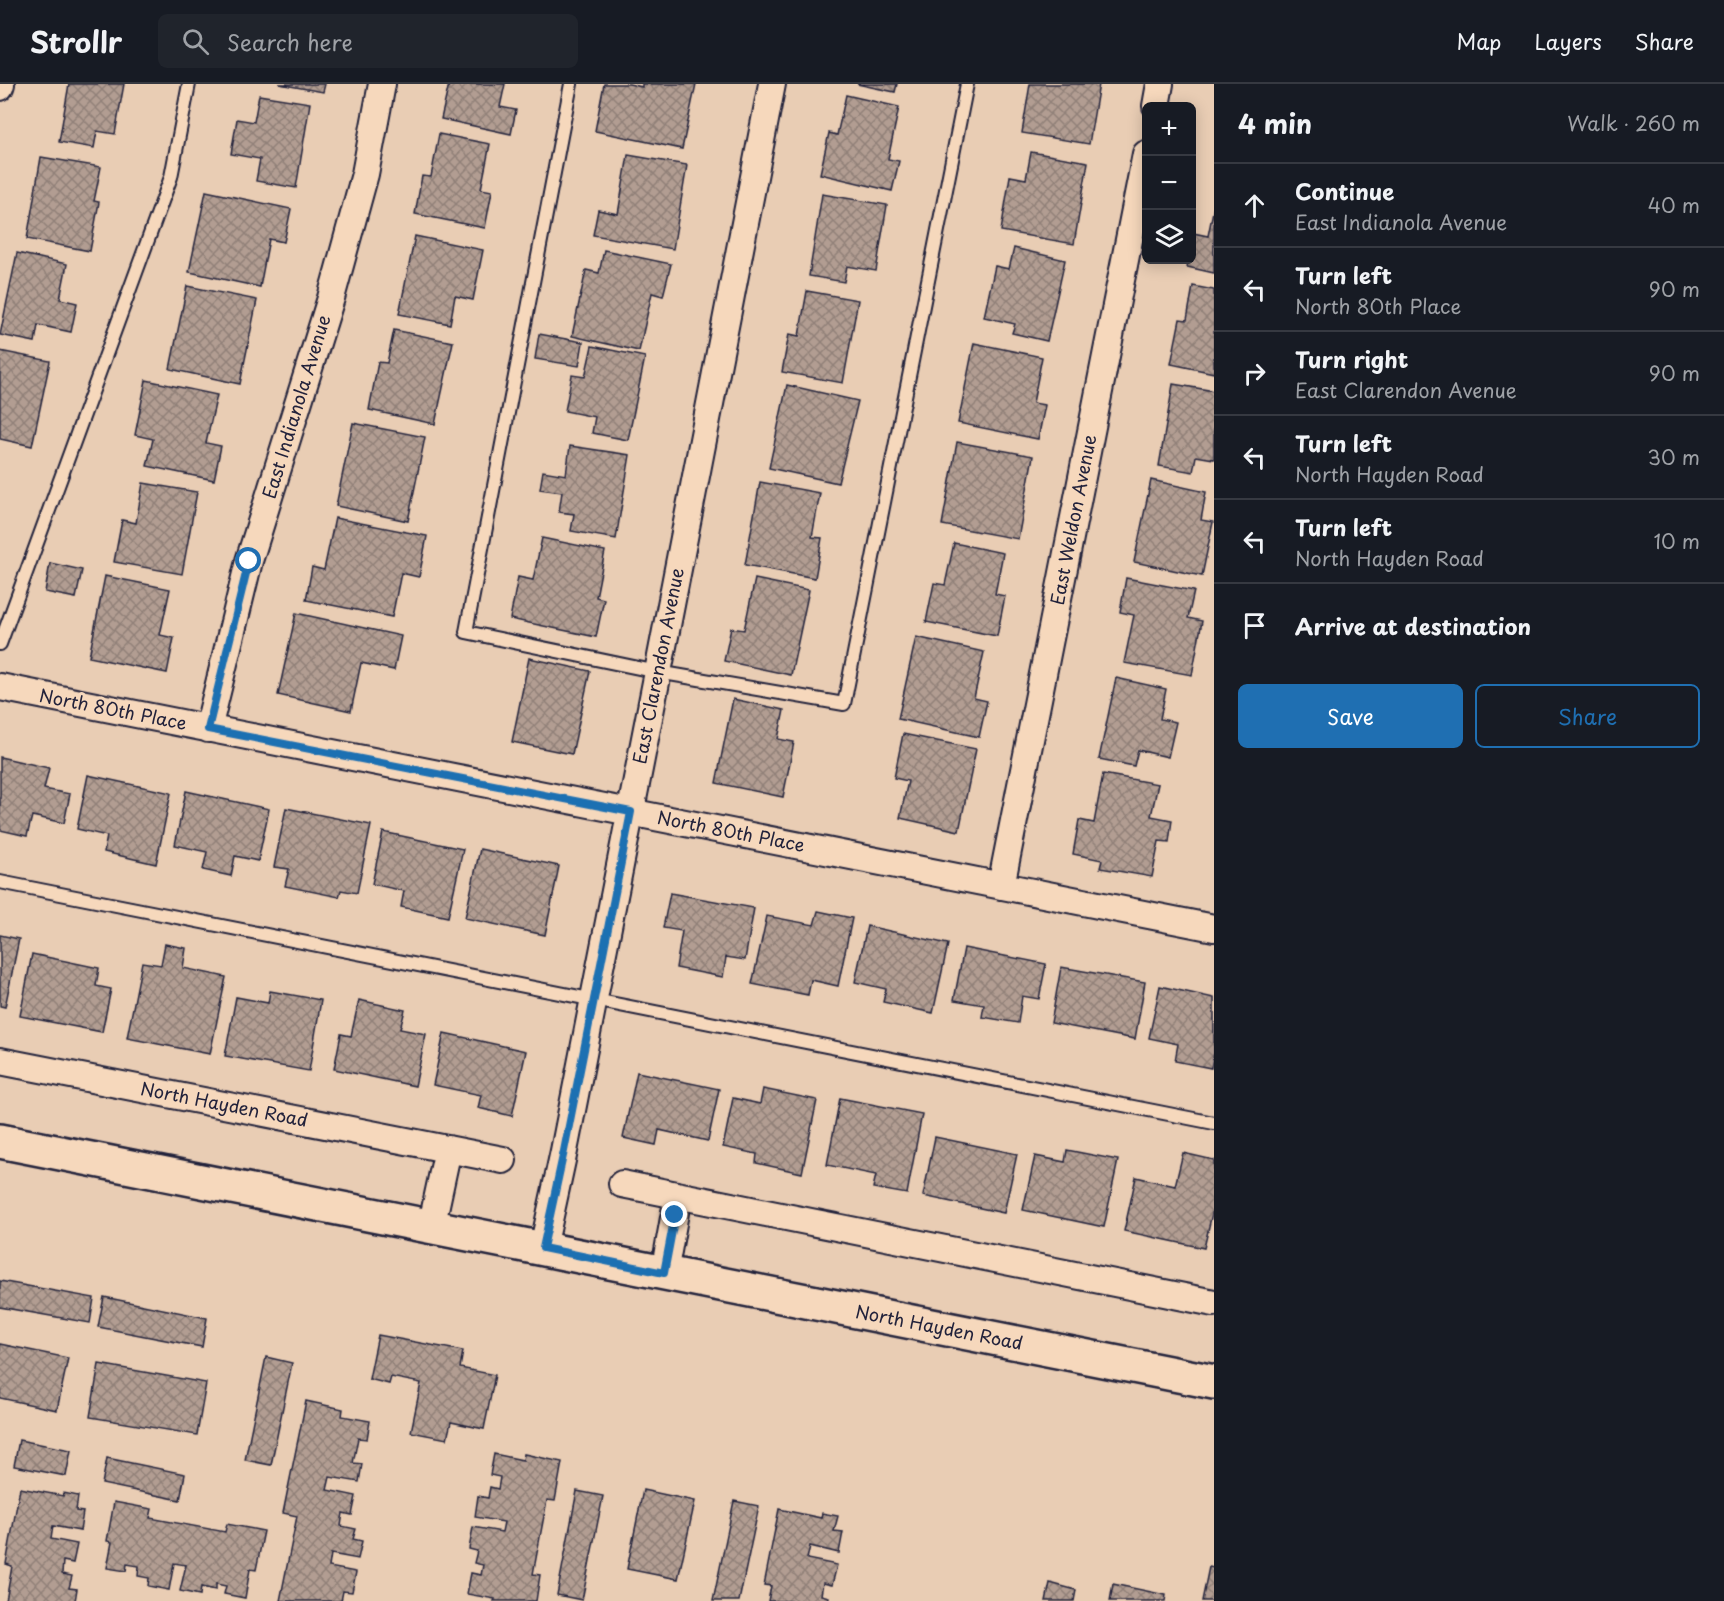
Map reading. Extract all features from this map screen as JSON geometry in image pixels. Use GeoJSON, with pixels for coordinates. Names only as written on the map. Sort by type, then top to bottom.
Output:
{"type":"FeatureCollection","features":[{"type":"Feature","properties":{"kind":"main road","name":"North Hayden Road"},"geometry":{"type":"LineString","coordinates":[[0,1141],[1214,1382]]}},
{"type":"Feature","properties":{"kind":"street","name":"East Indianola Avenue"},"geometry":{"type":"LineString","coordinates":[[208,729],[249,561],[332,298],[365,174],[382,84]]}},
{"type":"Feature","properties":{"kind":"street","name":"East Clarendon Avenue"},"geometry":{"type":"LineString","coordinates":[[543,1248],[631,812],[772,84]]}},
{"type":"Feature","properties":{"kind":"street"},"geometry":{"type":"LineString","coordinates":[[1157,102],[1160,84]]}},
{"type":"Feature","properties":{"kind":"street","name":"East Weldon Avenue"},"geometry":{"type":"LineString","coordinates":[[1001,886],[1146,156]]}},
{"type":"Feature","properties":{"kind":"street","name":"North 80th Place"},"geometry":{"type":"LineString","coordinates":[[0,687],[1214,928]]}},
{"type":"Feature","properties":{"kind":"street","name":"North Hayden Road"},"geometry":{"type":"LineString","coordinates":[[0,1061],[503,1160]]}},
{"type":"Feature","properties":{"kind":"street"},"geometry":{"type":"LineString","coordinates":[[431,1228],[448,1149]]}},
{"type":"Feature","properties":{"kind":"street"},"geometry":{"type":"LineString","coordinates":[[622,1185],[1214,1303]]}},
{"type":"Feature","properties":{"kind":"street"},"geometry":{"type":"LineString","coordinates":[[664,1273],[678,1196]]}},
{"type":"Feature","properties":{"kind":"lane"},"geometry":{"type":"LineString","coordinates":[[0,644],[171,177],[189,84]]}},
{"type":"Feature","properties":{"kind":"lane"},"geometry":{"type":"LineString","coordinates":[[571,84],[466,632],[658,672],[844,704],[967,84]]}},
{"type":"Feature","properties":{"kind":"lane"},"geometry":{"type":"LineString","coordinates":[[0,882],[1214,1123]]}},
{"type":"Feature","properties":{"kind":"building"},"geometry":{"type":"Polygon","coordinates":[[[69,84],[124,84],[115,134],[97,131],[94,148],[59,142],[69,84]]]}},
{"type":"Feature","properties":{"kind":"building"},"geometry":{"type":"Polygon","coordinates":[[[279,84],[325,84],[323,92],[279,84]]]}},
{"type":"Feature","properties":{"kind":"building"},"geometry":{"type":"Polygon","coordinates":[[[449,84],[505,84],[500,107],[516,110],[511,134],[441,119],[449,84]]]}},
{"type":"Feature","properties":{"kind":"building"},"geometry":{"type":"Polygon","coordinates":[[[604,84],[629,84],[642,87],[642,84],[696,84],[682,149],[595,131],[604,84]]]}},
{"type":"Feature","properties":{"kind":"building"},"geometry":{"type":"Polygon","coordinates":[[[857,84],[897,84],[895,92],[857,84]]]}},
{"type":"Feature","properties":{"kind":"building"},"geometry":{"type":"Polygon","coordinates":[[[1030,84],[1099,84],[1089,144],[1022,133],[1030,84]]]}},
{"type":"Feature","properties":{"kind":"building"},"geometry":{"type":"Polygon","coordinates":[[[259,95],[310,103],[296,188],[256,181],[260,159],[231,154],[237,119],[254,122],[259,95]]]}},
{"type":"Feature","properties":{"kind":"building"},"geometry":{"type":"Polygon","coordinates":[[[846,95],[899,107],[888,159],[899,161],[892,191],[820,174],[829,133],[837,135],[846,95]]]}},
{"type":"Feature","properties":{"kind":"building"},"geometry":{"type":"Polygon","coordinates":[[[439,134],[490,144],[481,189],[492,191],[485,228],[415,214],[422,176],[431,177],[439,134]]]}},
{"type":"Feature","properties":{"kind":"building"},"geometry":{"type":"Polygon","coordinates":[[[1031,152],[1088,162],[1074,244],[1001,231],[1010,176],[1026,179],[1031,152]]]}},
{"type":"Feature","properties":{"kind":"building"},"geometry":{"type":"Polygon","coordinates":[[[628,155],[687,165],[673,249],[593,235],[598,210],[618,214],[628,155]]]}},
{"type":"Feature","properties":{"kind":"building"},"geometry":{"type":"Polygon","coordinates":[[[41,157],[101,167],[94,201],[99,202],[90,251],[27,239],[41,157]]]}},
{"type":"Feature","properties":{"kind":"building"},"geometry":{"type":"Polygon","coordinates":[[[206,191],[291,209],[284,242],[269,239],[260,287],[189,272],[206,191]]]}},
{"type":"Feature","properties":{"kind":"building"},"geometry":{"type":"Polygon","coordinates":[[[822,194],[887,205],[876,271],[847,266],[844,282],[809,276],[822,194]]]}},
{"type":"Feature","properties":{"kind":"building"},"geometry":{"type":"Polygon","coordinates":[[[1214,206],[1214,273],[1187,267],[1187,264],[1196,264],[1196,234],[1208,236],[1214,206]]]}},
{"type":"Feature","properties":{"kind":"building"},"geometry":{"type":"Polygon","coordinates":[[[415,236],[483,250],[473,300],[455,296],[450,324],[399,314],[415,236]]]}},
{"type":"Feature","properties":{"kind":"building"},"geometry":{"type":"Polygon","coordinates":[[[1014,248],[1065,260],[1047,341],[1012,333],[1015,324],[984,317],[995,266],[1009,269],[1014,248]]]}},
{"type":"Feature","properties":{"kind":"building"},"geometry":{"type":"Polygon","coordinates":[[[604,250],[671,264],[663,296],[652,293],[639,351],[572,336],[586,270],[599,273],[604,250]]]}},
{"type":"Feature","properties":{"kind":"building"},"geometry":{"type":"Polygon","coordinates":[[[17,253],[67,264],[60,299],[77,303],[71,332],[38,325],[35,342],[0,335],[17,253]]]}},
{"type":"Feature","properties":{"kind":"building"},"geometry":{"type":"Polygon","coordinates":[[[187,286],[257,300],[240,384],[170,369],[187,286]]]}},
{"type":"Feature","properties":{"kind":"building"},"geometry":{"type":"Polygon","coordinates":[[[1193,286],[1214,290],[1214,373],[1171,364],[1180,319],[1187,320],[1193,286]]]}},
{"type":"Feature","properties":{"kind":"building"},"geometry":{"type":"Polygon","coordinates":[[[807,291],[858,300],[843,383],[782,372],[789,334],[799,336],[807,291]]]}},
{"type":"Feature","properties":{"kind":"building"},"geometry":{"type":"Polygon","coordinates":[[[394,330],[453,342],[435,424],[369,410],[378,362],[387,363],[394,330]]]}},
{"type":"Feature","properties":{"kind":"building"},"geometry":{"type":"Polygon","coordinates":[[[539,334],[583,342],[579,366],[535,359],[539,334]]]}},
{"type":"Feature","properties":{"kind":"building"},"geometry":{"type":"Polygon","coordinates":[[[974,343],[1042,357],[1033,403],[1045,405],[1038,439],[958,423],[974,343]]]}},
{"type":"Feature","properties":{"kind":"building"},"geometry":{"type":"Polygon","coordinates":[[[592,346],[645,357],[628,440],[592,433],[595,417],[565,411],[572,375],[585,377],[592,346]]]}},
{"type":"Feature","properties":{"kind":"building"},"geometry":{"type":"Polygon","coordinates":[[[0,351],[50,361],[32,446],[0,439],[0,351]]]}},
{"type":"Feature","properties":{"kind":"building"},"geometry":{"type":"Polygon","coordinates":[[[146,380],[217,395],[206,443],[221,446],[214,480],[147,466],[153,439],[135,435],[146,380]]]}},
{"type":"Feature","properties":{"kind":"building"},"geometry":{"type":"Polygon","coordinates":[[[1173,384],[1214,391],[1214,459],[1196,456],[1193,472],[1159,466],[1173,384]]]}},
{"type":"Feature","properties":{"kind":"building"},"geometry":{"type":"Polygon","coordinates":[[[787,385],[858,401],[838,483],[769,468],[787,385]]]}},
{"type":"Feature","properties":{"kind":"building"},"geometry":{"type":"Polygon","coordinates":[[[353,423],[425,437],[408,521],[336,506],[353,423]]]}},
{"type":"Feature","properties":{"kind":"building"},"geometry":{"type":"Polygon","coordinates":[[[957,442],[1033,456],[1018,539],[942,525],[957,442]]]}},
{"type":"Feature","properties":{"kind":"building"},"geometry":{"type":"Polygon","coordinates":[[[570,446],[630,455],[616,539],[571,531],[574,514],[559,512],[562,492],[540,489],[543,471],[566,475],[570,446]]]}},
{"type":"Feature","properties":{"kind":"building"},"geometry":{"type":"Polygon","coordinates":[[[1151,480],[1206,492],[1201,520],[1213,522],[1202,576],[1134,562],[1151,480]]]}},
{"type":"Feature","properties":{"kind":"building"},"geometry":{"type":"Polygon","coordinates":[[[760,482],[820,493],[812,537],[822,538],[815,578],[745,565],[760,482]]]}},
{"type":"Feature","properties":{"kind":"building"},"geometry":{"type":"Polygon","coordinates":[[[143,483],[197,492],[182,574],[114,562],[122,520],[136,523],[143,483]]]}},
{"type":"Feature","properties":{"kind":"building"},"geometry":{"type":"Polygon","coordinates":[[[335,518],[427,536],[419,577],[401,573],[392,617],[306,600],[312,567],[324,570],[335,518]]]}},
{"type":"Feature","properties":{"kind":"building"},"geometry":{"type":"Polygon","coordinates":[[[542,538],[605,551],[596,597],[604,599],[596,637],[510,619],[518,577],[533,580],[542,538]]]}},
{"type":"Feature","properties":{"kind":"building"},"geometry":{"type":"Polygon","coordinates":[[[954,543],[1003,553],[995,594],[1005,596],[997,636],[926,622],[934,583],[945,585],[954,543]]]}},
{"type":"Feature","properties":{"kind":"building"},"geometry":{"type":"Polygon","coordinates":[[[50,563],[82,570],[76,598],[45,592],[50,563]]]}},
{"type":"Feature","properties":{"kind":"building"},"geometry":{"type":"Polygon","coordinates":[[[105,576],[170,589],[160,635],[174,638],[167,673],[89,657],[105,576]]]}},
{"type":"Feature","properties":{"kind":"building"},"geometry":{"type":"Polygon","coordinates":[[[1126,578],[1194,591],[1188,618],[1202,621],[1192,675],[1124,663],[1134,615],[1120,612],[1126,578]]]}},
{"type":"Feature","properties":{"kind":"building"},"geometry":{"type":"Polygon","coordinates":[[[755,579],[809,590],[791,675],[724,661],[731,628],[744,630],[755,579]]]}},
{"type":"Feature","properties":{"kind":"building"},"geometry":{"type":"Polygon","coordinates":[[[296,613],[401,636],[394,670],[361,663],[351,711],[278,695],[296,613]]]}},
{"type":"Feature","properties":{"kind":"building"},"geometry":{"type":"Polygon","coordinates":[[[916,637],[984,652],[974,698],[987,701],[979,737],[898,719],[916,637]]]}},
{"type":"Feature","properties":{"kind":"building"},"geometry":{"type":"Polygon","coordinates":[[[529,658],[590,671],[572,754],[512,742],[529,658]]]}},
{"type":"Feature","properties":{"kind":"building"},"geometry":{"type":"Polygon","coordinates":[[[1116,678],[1166,689],[1160,719],[1176,722],[1168,757],[1138,750],[1134,766],[1099,759],[1116,678]]]}},
{"type":"Feature","properties":{"kind":"building"},"geometry":{"type":"Polygon","coordinates":[[[733,699],[784,710],[778,739],[794,742],[783,797],[716,783],[733,699]]]}},
{"type":"Feature","properties":{"kind":"building"},"geometry":{"type":"Polygon","coordinates":[[[903,734],[976,749],[959,831],[900,818],[908,781],[894,778],[903,734]]]}},
{"type":"Feature","properties":{"kind":"building"},"geometry":{"type":"Polygon","coordinates":[[[0,757],[49,768],[44,789],[70,794],[64,823],[32,816],[27,836],[0,830],[0,757]]]}},
{"type":"Feature","properties":{"kind":"building"},"geometry":{"type":"Polygon","coordinates":[[[1103,774],[1158,784],[1151,816],[1172,820],[1169,842],[1159,841],[1152,877],[1100,868],[1102,860],[1073,854],[1079,820],[1094,823],[1103,774]]]}},
{"type":"Feature","properties":{"kind":"building"},"geometry":{"type":"Polygon","coordinates":[[[88,775],[171,793],[156,864],[104,852],[107,836],[77,829],[88,775]]]}},
{"type":"Feature","properties":{"kind":"building"},"geometry":{"type":"Polygon","coordinates":[[[186,791],[269,809],[258,861],[235,856],[231,876],[203,870],[207,852],[175,845],[186,791]]]}},
{"type":"Feature","properties":{"kind":"building"},"geometry":{"type":"Polygon","coordinates":[[[286,808],[371,825],[357,893],[341,890],[339,897],[285,886],[289,869],[274,867],[286,808]]]}},
{"type":"Feature","properties":{"kind":"building"},"geometry":{"type":"Polygon","coordinates":[[[383,832],[463,849],[448,917],[401,907],[404,891],[372,884],[383,832]]]}},
{"type":"Feature","properties":{"kind":"building"},"geometry":{"type":"Polygon","coordinates":[[[480,849],[559,866],[545,935],[465,918],[480,849]]]}},
{"type":"Feature","properties":{"kind":"building"},"geometry":{"type":"Polygon","coordinates":[[[670,893],[754,908],[745,960],[726,957],[723,977],[676,968],[682,931],[663,928],[670,893]]]}},
{"type":"Feature","properties":{"kind":"building"},"geometry":{"type":"Polygon","coordinates":[[[818,911],[852,918],[838,986],[811,980],[808,995],[752,984],[767,916],[814,925],[818,911]]]}},
{"type":"Feature","properties":{"kind":"building"},"geometry":{"type":"Polygon","coordinates":[[[867,926],[948,944],[933,1013],[883,1002],[886,989],[855,982],[867,926]]]}},
{"type":"Feature","properties":{"kind":"building"},"geometry":{"type":"Polygon","coordinates":[[[0,935],[19,939],[5,1007],[0,1006],[0,935]]]}},
{"type":"Feature","properties":{"kind":"building"},"geometry":{"type":"Polygon","coordinates":[[[165,944],[186,948],[183,968],[226,977],[210,1054],[127,1038],[142,962],[161,965],[165,944]]]}},
{"type":"Feature","properties":{"kind":"building"},"geometry":{"type":"Polygon","coordinates":[[[964,948],[1046,964],[1039,999],[1022,996],[1018,1023],[982,1017],[984,1005],[954,1000],[964,948]]]}},
{"type":"Feature","properties":{"kind":"building"},"geometry":{"type":"Polygon","coordinates":[[[32,954],[99,968],[96,986],[111,989],[102,1032],[20,1016],[32,954]]]}},
{"type":"Feature","properties":{"kind":"building"},"geometry":{"type":"Polygon","coordinates":[[[1061,967],[1145,982],[1135,1039],[1051,1023],[1061,967]]]}},
{"type":"Feature","properties":{"kind":"building"},"geometry":{"type":"Polygon","coordinates":[[[1160,986],[1214,998],[1214,1053],[1211,1068],[1175,1061],[1178,1044],[1149,1038],[1160,986]]]}},
{"type":"Feature","properties":{"kind":"building"},"geometry":{"type":"Polygon","coordinates":[[[270,991],[321,1000],[309,1071],[225,1056],[236,997],[268,1003],[270,991]]]}},
{"type":"Feature","properties":{"kind":"building"},"geometry":{"type":"Polygon","coordinates":[[[359,1000],[405,1010],[400,1029],[426,1034],[415,1086],[334,1069],[341,1034],[351,1036],[359,1000]]]}},
{"type":"Feature","properties":{"kind":"building"},"geometry":{"type":"Polygon","coordinates":[[[444,1033],[526,1051],[512,1116],[478,1108],[481,1095],[433,1085],[444,1033]]]}},
{"type":"Feature","properties":{"kind":"building"},"geometry":{"type":"Polygon","coordinates":[[[637,1072],[719,1089],[708,1141],[659,1130],[656,1145],[623,1138],[637,1072]]]}},
{"type":"Feature","properties":{"kind":"building"},"geometry":{"type":"Polygon","coordinates":[[[763,1089],[817,1100],[802,1173],[756,1163],[757,1154],[723,1147],[733,1098],[760,1104],[763,1089]]]}},
{"type":"Feature","properties":{"kind":"building"},"geometry":{"type":"Polygon","coordinates":[[[840,1098],[922,1114],[907,1194],[873,1188],[876,1175],[827,1165],[840,1098]]]}},
{"type":"Feature","properties":{"kind":"building"},"geometry":{"type":"Polygon","coordinates":[[[935,1137],[1017,1154],[1004,1213],[923,1196],[935,1137]]]}},
{"type":"Feature","properties":{"kind":"building"},"geometry":{"type":"Polygon","coordinates":[[[1067,1150],[1118,1160],[1104,1227],[1023,1210],[1035,1156],[1065,1162],[1067,1150]]]}},
{"type":"Feature","properties":{"kind":"building"},"geometry":{"type":"Polygon","coordinates":[[[1183,1153],[1214,1160],[1214,1205],[1204,1248],[1124,1231],[1136,1177],[1175,1186],[1183,1153]]]}},
{"type":"Feature","properties":{"kind":"building"},"geometry":{"type":"Polygon","coordinates":[[[0,1281],[94,1298],[90,1323],[0,1307],[0,1281]]]}},
{"type":"Feature","properties":{"kind":"building"},"geometry":{"type":"Polygon","coordinates":[[[104,1297],[207,1318],[202,1347],[98,1327],[104,1297]]]}},
{"type":"Feature","properties":{"kind":"building"},"geometry":{"type":"Polygon","coordinates":[[[378,1335],[463,1351],[460,1368],[495,1375],[484,1429],[451,1422],[447,1439],[411,1432],[421,1383],[391,1377],[389,1384],[369,1379],[378,1335]]]}},
{"type":"Feature","properties":{"kind":"building"},"geometry":{"type":"Polygon","coordinates":[[[0,1344],[68,1358],[57,1410],[0,1398],[0,1344]]]}},
{"type":"Feature","properties":{"kind":"building"},"geometry":{"type":"Polygon","coordinates":[[[266,1357],[292,1363],[271,1465],[245,1460],[266,1357]]]}},
{"type":"Feature","properties":{"kind":"building"},"geometry":{"type":"Polygon","coordinates":[[[99,1364],[206,1383],[197,1435],[90,1417],[99,1364]]]}},
{"type":"Feature","properties":{"kind":"building"},"geometry":{"type":"Polygon","coordinates":[[[306,1401],[343,1409],[342,1416],[370,1421],[367,1439],[358,1438],[353,1463],[362,1464],[359,1482],[330,1477],[327,1490],[356,1496],[352,1515],[343,1513],[341,1526],[356,1529],[353,1539],[362,1541],[358,1559],[331,1554],[329,1567],[356,1572],[352,1592],[343,1591],[341,1601],[280,1601],[297,1516],[283,1513],[306,1401]]]}},
{"type":"Feature","properties":{"kind":"building"},"geometry":{"type":"Polygon","coordinates":[[[19,1440],[71,1450],[66,1476],[14,1466],[19,1440]]]}},
{"type":"Feature","properties":{"kind":"building"},"geometry":{"type":"Polygon","coordinates":[[[494,1454],[523,1460],[524,1454],[562,1462],[555,1501],[547,1500],[533,1574],[540,1575],[536,1601],[494,1601],[495,1599],[467,1594],[471,1573],[481,1575],[483,1565],[474,1563],[477,1551],[469,1549],[473,1527],[502,1532],[504,1522],[475,1517],[478,1496],[488,1498],[490,1487],[498,1489],[500,1477],[490,1475],[494,1454]]]}},
{"type":"Feature","properties":{"kind":"building"},"geometry":{"type":"Polygon","coordinates":[[[107,1458],[185,1474],[180,1500],[102,1484],[107,1458]]]}},
{"type":"Feature","properties":{"kind":"building"},"geometry":{"type":"Polygon","coordinates":[[[20,1488],[63,1496],[64,1493],[78,1496],[76,1511],[83,1512],[80,1531],[53,1526],[51,1539],[77,1544],[73,1563],[63,1561],[62,1574],[72,1576],[69,1588],[77,1589],[75,1601],[6,1601],[12,1566],[6,1564],[20,1488]]]}},
{"type":"Feature","properties":{"kind":"building"},"geometry":{"type":"Polygon","coordinates":[[[643,1490],[695,1501],[678,1579],[627,1569],[643,1490]]]}},
{"type":"Feature","properties":{"kind":"building"},"geometry":{"type":"Polygon","coordinates":[[[577,1491],[603,1496],[582,1600],[557,1595],[577,1491]]]}},
{"type":"Feature","properties":{"kind":"building"},"geometry":{"type":"Polygon","coordinates":[[[734,1501],[759,1506],[739,1601],[713,1601],[734,1501]]]}},
{"type":"Feature","properties":{"kind":"building"},"geometry":{"type":"Polygon","coordinates":[[[114,1502],[152,1509],[150,1518],[225,1532],[227,1524],[264,1531],[256,1570],[250,1569],[245,1598],[224,1594],[226,1586],[216,1584],[216,1590],[201,1587],[200,1595],[180,1591],[186,1565],[174,1563],[169,1590],[148,1586],[149,1578],[138,1576],[139,1566],[127,1564],[126,1571],[107,1568],[112,1542],[107,1541],[114,1502]]]}},
{"type":"Feature","properties":{"kind":"building"},"geometry":{"type":"Polygon","coordinates":[[[779,1509],[821,1518],[822,1513],[838,1516],[834,1531],[843,1532],[839,1553],[810,1546],[807,1559],[837,1565],[832,1585],[823,1583],[821,1595],[829,1597],[828,1601],[768,1601],[771,1586],[764,1585],[779,1509]]]}},
{"type":"Feature","properties":{"kind":"building"},"geometry":{"type":"Polygon","coordinates":[[[1209,1567],[1214,1568],[1214,1601],[1202,1601],[1209,1567]]]}},
{"type":"Feature","properties":{"kind":"building"},"geometry":{"type":"Polygon","coordinates":[[[1050,1583],[1076,1590],[1074,1601],[1046,1601],[1050,1583]]]}},
{"type":"Feature","properties":{"kind":"building"},"geometry":{"type":"Polygon","coordinates":[[[1113,1584],[1166,1595],[1165,1601],[1110,1601],[1113,1584]]]}},
{"type":"Feature","properties":{"kind":"route"},"geometry":{"type":"LineString","coordinates":[[249,561],[208,729],[631,812],[543,1248],[664,1273],[675,1215]]}}]}
